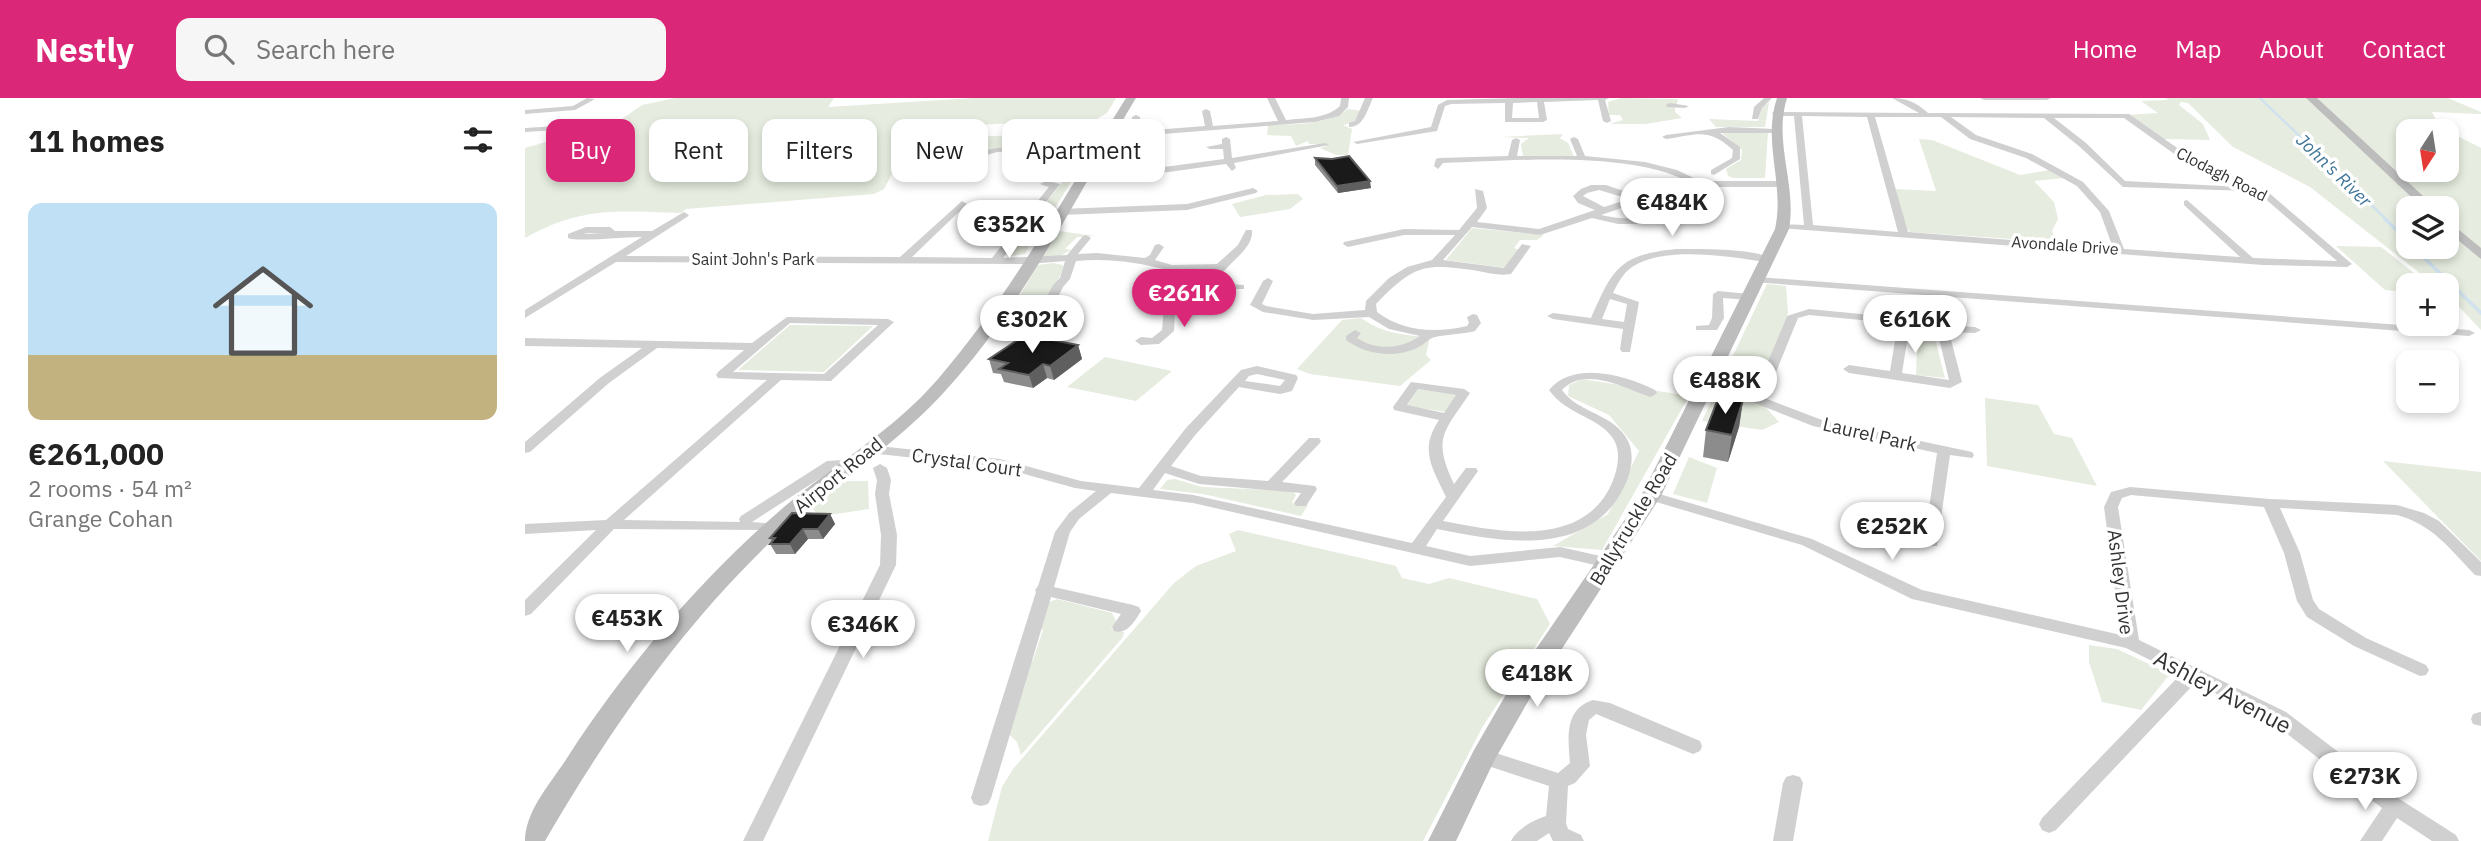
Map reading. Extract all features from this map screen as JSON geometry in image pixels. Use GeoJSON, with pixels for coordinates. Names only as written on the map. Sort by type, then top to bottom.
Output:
{"type":"FeatureCollection","features":[{"type":"Feature","properties":{"kind":"main road","name":"Airport Road"},"geometry":{"type":"LineString","coordinates":[[1119,119],[1131,98]]}},
{"type":"Feature","properties":{"kind":"main road","name":"Ballytruckle Road"},"geometry":{"type":"LineString","coordinates":[[1442,841],[1483,757],[1530,677],[1651,496],[1783,226],[1785,206],[1776,123],[1782,98]]}},
{"type":"Feature","properties":{"kind":"main road"},"geometry":{"type":"LineString","coordinates":[[2311,98],[2417,196]]}},
{"type":"Feature","properties":{"kind":"main road","name":"Airport Road"},"geometry":{"type":"LineString","coordinates":[[530,841],[576,767],[646,666],[707,596],[774,527],[916,410],[948,377],[999,311],[1080,182]]}},
{"type":"Feature","properties":{"kind":"main road"},"geometry":{"type":"LineString","coordinates":[[2459,235],[2481,255]]}},
{"type":"Feature","properties":{"kind":"street"},"geometry":{"type":"LineString","coordinates":[[1352,125],[1358,122],[1369,98]]}},
{"type":"Feature","properties":{"kind":"street"},"geometry":{"type":"LineString","coordinates":[[1755,117],[1758,107],[1768,98]]}},
{"type":"Feature","properties":{"kind":"street"},"geometry":{"type":"LineString","coordinates":[[1896,98],[1916,106],[1927,116]]}},
{"type":"Feature","properties":{"kind":"street"},"geometry":{"type":"LineString","coordinates":[[1984,98],[2047,98]]}},
{"type":"Feature","properties":{"kind":"street"},"geometry":{"type":"LineString","coordinates":[[1271,99],[1283,122]]}},
{"type":"Feature","properties":{"kind":"street"},"geometry":{"type":"LineString","coordinates":[[1434,129],[1445,103],[1603,99],[1607,119],[1616,118]]}},
{"type":"Feature","properties":{"kind":"street"},"geometry":{"type":"LineString","coordinates":[[1509,101],[1508,124],[1548,120],[1540,100]]}},
{"type":"Feature","properties":{"kind":"street"},"geometry":{"type":"LineString","coordinates":[[525,113],[575,108],[593,103]]}},
{"type":"Feature","properties":{"kind":"street"},"geometry":{"type":"LineString","coordinates":[[1165,131],[1326,118],[1345,103],[1366,108]]}},
{"type":"Feature","properties":{"kind":"street"},"geometry":{"type":"LineString","coordinates":[[1670,105],[1685,105]]}},
{"type":"Feature","properties":{"kind":"street"},"geometry":{"type":"LineString","coordinates":[[1206,111],[1209,126]]}},
{"type":"Feature","properties":{"kind":"street"},"geometry":{"type":"LineString","coordinates":[[1666,137],[1776,123],[1798,116],[2045,115],[2083,145],[2123,184],[2257,190]]}},
{"type":"Feature","properties":{"kind":"street","name":"Clodagh Road"},"geometry":{"type":"LineString","coordinates":[[2045,115],[2126,117],[2179,155],[2265,194],[2347,264]]}},
{"type":"Feature","properties":{"kind":"street"},"geometry":{"type":"LineString","coordinates":[[1798,116],[1809,229]]}},
{"type":"Feature","properties":{"kind":"street"},"geometry":{"type":"LineString","coordinates":[[1944,116],[1973,137],[2029,156],[2080,184],[2104,211],[2119,249]]}},
{"type":"Feature","properties":{"kind":"street"},"geometry":{"type":"LineString","coordinates":[[1871,117],[1904,235]]}},
{"type":"Feature","properties":{"kind":"street"},"geometry":{"type":"LineString","coordinates":[[525,130],[546,126]]}},
{"type":"Feature","properties":{"kind":"street"},"geometry":{"type":"LineString","coordinates":[[1434,129],[1442,138]]}},
{"type":"Feature","properties":{"kind":"street"},"geometry":{"type":"LineString","coordinates":[[1357,142],[1434,129]]}},
{"type":"Feature","properties":{"kind":"street"},"geometry":{"type":"LineString","coordinates":[[1707,131],[1721,136],[1737,149],[1736,159],[1714,172]]}},
{"type":"Feature","properties":{"kind":"street"},"geometry":{"type":"LineString","coordinates":[[1574,139],[1582,159]]}},
{"type":"Feature","properties":{"kind":"street"},"geometry":{"type":"LineString","coordinates":[[1512,159],[1516,140]]}},
{"type":"Feature","properties":{"kind":"street"},"geometry":{"type":"LineString","coordinates":[[1210,147],[1226,143],[1228,160],[1233,170]]}},
{"type":"Feature","properties":{"kind":"street"},"geometry":{"type":"LineString","coordinates":[[1165,170],[1325,145]]}},
{"type":"Feature","properties":{"kind":"street"},"geometry":{"type":"LineString","coordinates":[[1438,166],[1439,161],[1582,159],[1646,165],[1683,175],[1697,183]]}},
{"type":"Feature","properties":{"kind":"street"},"geometry":{"type":"LineString","coordinates":[[996,260],[1056,184],[1053,182]]}},
{"type":"Feature","properties":{"kind":"street"},"geometry":{"type":"LineString","coordinates":[[1470,224],[1540,232],[1669,187],[1697,183],[1782,184]]}},
{"type":"Feature","properties":{"kind":"street"},"geometry":{"type":"LineString","coordinates":[[1637,199],[1603,187],[1589,188],[1578,196],[1607,220],[1641,218],[1659,212],[1656,205]]}},
{"type":"Feature","properties":{"kind":"street"},"geometry":{"type":"LineString","coordinates":[[1061,212],[1187,207],[1253,191]]}},
{"type":"Feature","properties":{"kind":"street"},"geometry":{"type":"LineString","coordinates":[[1436,262],[1482,208],[1478,191]]}},
{"type":"Feature","properties":{"kind":"street"},"geometry":{"type":"LineString","coordinates":[[2187,203],[2249,260]]}},
{"type":"Feature","properties":{"kind":"street"},"geometry":{"type":"LineString","coordinates":[[903,260],[962,204]]}},
{"type":"Feature","properties":{"kind":"street"},"geometry":{"type":"LineString","coordinates":[[525,314],[684,215]]}},
{"type":"Feature","properties":{"kind":"street","name":"Avondale Drive"},"geometry":{"type":"LineString","coordinates":[[1783,226],[2249,260],[2347,264]]}},
{"type":"Feature","properties":{"kind":"street"},"geometry":{"type":"LineString","coordinates":[[1347,244],[1378,235],[1418,229],[1461,233]]}},
{"type":"Feature","properties":{"kind":"street"},"geometry":{"type":"LineString","coordinates":[[1240,287],[1210,290],[1218,267],[1248,239],[1249,232]]}},
{"type":"Feature","properties":{"kind":"street"},"geometry":{"type":"LineString","coordinates":[[611,234],[654,234]]}},
{"type":"Feature","properties":{"kind":"street"},"geometry":{"type":"LineString","coordinates":[[1038,324],[1058,285],[1065,279],[1072,257],[1086,238]]}},
{"type":"Feature","properties":{"kind":"street"},"geometry":{"type":"LineString","coordinates":[[1473,317],[1475,323],[1471,329],[1457,333],[1405,330],[1383,323],[1372,313],[1370,303],[1393,280],[1411,269],[1436,262],[1507,272],[1526,246]]}},
{"type":"Feature","properties":{"kind":"street"},"geometry":{"type":"LineString","coordinates":[[1146,261],[1154,257],[1159,247]]}},
{"type":"Feature","properties":{"kind":"street"},"geometry":{"type":"LineString","coordinates":[[1595,322],[1628,264],[1643,259],[1717,251],[1767,259]]}},
{"type":"Feature","properties":{"kind":"street","name":"Saint John's Park"},"geometry":{"type":"LineString","coordinates":[[615,259],[1029,261],[1097,256],[1146,261],[1173,268],[1218,267]]}},
{"type":"Feature","properties":{"kind":"street"},"geometry":{"type":"LineString","coordinates":[[1141,341],[1155,342],[1168,331],[1173,268]]}},
{"type":"Feature","properties":{"kind":"street"},"geometry":{"type":"LineString","coordinates":[[1756,280],[2469,333]]}},
{"type":"Feature","properties":{"kind":"street"},"geometry":{"type":"LineString","coordinates":[[1268,281],[1256,305],[1262,309],[1313,317],[1372,313]]}},
{"type":"Feature","properties":{"kind":"street"},"geometry":{"type":"LineString","coordinates":[[1144,293],[1169,292]]}},
{"type":"Feature","properties":{"kind":"street"},"geometry":{"type":"LineString","coordinates":[[1700,328],[1713,328],[1719,318],[1718,294],[1749,297]]}},
{"type":"Feature","properties":{"kind":"street"},"geometry":{"type":"LineString","coordinates":[[1608,295],[1633,302],[1626,349]]}},
{"type":"Feature","properties":{"kind":"street","name":"Laurel Park"},"geometry":{"type":"LineString","coordinates":[[1706,386],[1762,392],[1793,316],[1802,313],[1975,330]]}},
{"type":"Feature","properties":{"kind":"street"},"geometry":{"type":"LineString","coordinates":[[1553,316],[1630,326]]}},
{"type":"Feature","properties":{"kind":"street"},"geometry":{"type":"LineString","coordinates":[[787,320],[887,322],[827,378],[722,375],[755,347],[787,320]]}},
{"type":"Feature","properties":{"kind":"street"},"geometry":{"type":"LineString","coordinates":[[1849,369],[1950,384],[1956,382],[1942,328]]}},
{"type":"Feature","properties":{"kind":"street"},"geometry":{"type":"LineString","coordinates":[[1895,376],[1903,329]]}},
{"type":"Feature","properties":{"kind":"street"},"geometry":{"type":"LineString","coordinates":[[1355,333],[1350,338],[1363,346],[1398,349],[1418,345],[1430,332]]}},
{"type":"Feature","properties":{"kind":"street"},"geometry":{"type":"LineString","coordinates":[[525,342],[755,347]]}},
{"type":"Feature","properties":{"kind":"street"},"geometry":{"type":"LineString","coordinates":[[525,449],[605,380],[653,345]]}},
{"type":"Feature","properties":{"kind":"street"},"geometry":{"type":"LineString","coordinates":[[1435,524],[1500,537],[1534,537],[1560,533],[1603,511],[1620,482],[1625,466],[1621,440],[1606,424],[1559,398],[1555,390],[1565,379],[1585,376],[1640,385],[1651,393]]}},
{"type":"Feature","properties":{"kind":"street"},"geometry":{"type":"LineString","coordinates":[[525,610],[610,524],[778,377]]}},
{"type":"Feature","properties":{"kind":"street"},"geometry":{"type":"LineString","coordinates":[[1143,493],[1191,431],[1237,383]]}},
{"type":"Feature","properties":{"kind":"street","name":"Laurel Park"},"geometry":{"type":"LineString","coordinates":[[1735,391],[1818,423],[1967,455]]}},
{"type":"Feature","properties":{"kind":"street"},"geometry":{"type":"LineString","coordinates":[[1448,418],[1432,442],[1432,452],[1453,497]]}},
{"type":"Feature","properties":{"kind":"street"},"geometry":{"type":"LineString","coordinates":[[1274,484],[1314,441]]}},
{"type":"Feature","properties":{"kind":"street"},"geometry":{"type":"LineString","coordinates":[[1932,543],[1944,450]]}},
{"type":"Feature","properties":{"kind":"street"},"geometry":{"type":"LineString","coordinates":[[746,519],[832,464],[861,455]]}},
{"type":"Feature","properties":{"kind":"street","name":"Crystal Court"},"geometry":{"type":"LineString","coordinates":[[861,455],[1000,463],[1106,490],[1193,499],[1470,561],[1560,552],[1608,564]]}},
{"type":"Feature","properties":{"kind":"street"},"geometry":{"type":"LineString","coordinates":[[753,841],[888,565],[890,535],[880,468]]}},
{"type":"Feature","properties":{"kind":"street"},"geometry":{"type":"LineString","coordinates":[[1163,468],[1199,480],[1310,488],[1301,503]]}},
{"type":"Feature","properties":{"kind":"street"},"geometry":{"type":"LineString","coordinates":[[1415,550],[1471,471]]}},
{"type":"Feature","properties":{"kind":"street"},"geometry":{"type":"LineString","coordinates":[[981,797],[1043,590],[1067,525],[1106,490]]}},
{"type":"Feature","properties":{"kind":"street","name":"Ashley Drive"},"geometry":{"type":"LineString","coordinates":[[1651,496],[1807,542],[1918,595],[2131,643],[2111,506],[2116,495],[2130,491],[2397,510],[2419,516],[2434,524],[2481,571]]}},
{"type":"Feature","properties":{"kind":"street"},"geometry":{"type":"LineString","coordinates":[[2270,503],[2293,553],[2305,601],[2313,613],[2360,642],[2420,670]]}},
{"type":"Feature","properties":{"kind":"street"},"geometry":{"type":"LineString","coordinates":[[525,529],[610,524],[774,527]]}},
{"type":"Feature","properties":{"kind":"street"},"geometry":{"type":"LineString","coordinates":[[1043,590],[1133,611],[1120,627]]}},
{"type":"Feature","properties":{"kind":"street","name":"Ashley Avenue"},"geometry":{"type":"LineString","coordinates":[[2131,643],[2194,672],[2279,717],[2394,806],[2449,841]]}},
{"type":"Feature","properties":{"kind":"street"},"geometry":{"type":"LineString","coordinates":[[2049,824],[2194,672]]}},
{"type":"Feature","properties":{"kind":"street"},"geometry":{"type":"LineString","coordinates":[[1483,757],[1559,781],[1568,778],[1580,766],[1577,735],[1581,716],[1593,707],[1604,708],[1693,746]]}},
{"type":"Feature","properties":{"kind":"street"},"geometry":{"type":"LineString","coordinates":[[1559,781],[1556,823],[1560,835],[1574,841]]}},
{"type":"Feature","properties":{"kind":"street"},"geometry":{"type":"LineString","coordinates":[[1783,841],[1793,783]]}},
{"type":"Feature","properties":{"kind":"street"},"geometry":{"type":"LineString","coordinates":[[2370,841],[2394,806]]}},
{"type":"Feature","properties":{"kind":"street"},"geometry":{"type":"LineString","coordinates":[[1521,841],[1542,826],[1556,823]]}},
{"type":"Feature","properties":{"kind":"shaded area"},"geometry":{"type":"Polygon","coordinates":[[[675,98],[834,98],[828,107],[974,98],[1116,98],[1107,113],[1097,119],[1002,119],[1002,124],[988,124],[988,119],[891,119],[891,176],[884,189],[874,194],[686,209],[681,213],[601,213],[565,220],[525,238],[525,148],[546,142],[546,182],[635,182],[635,119],[622,119],[642,105],[675,98]]]}},
{"type":"Feature","properties":{"kind":"shaded area"},"geometry":{"type":"Polygon","coordinates":[[[1621,98],[1678,99],[1677,104],[1666,105],[1675,106],[1675,112],[1682,118],[1646,124],[1610,124],[1623,120],[1620,115],[1609,115],[1608,102],[1621,98]]]}},
{"type":"Feature","properties":{"kind":"shaded area"},"geometry":{"type":"Polygon","coordinates":[[[2164,98],[2448,98],[2481,112],[2432,112],[2436,119],[2396,119],[2396,182],[2459,182],[2459,137],[2481,148],[2481,330],[2459,307],[2459,273],[2420,273],[2402,259],[2459,259],[2459,196],[2396,196],[2396,254],[2310,187],[2233,147],[2188,103],[2181,102],[2179,105],[2203,124],[2210,140],[2164,139],[2127,115],[2158,113],[2141,101],[2169,100],[2164,98]]]}},
{"type":"Feature","properties":{"kind":"shaded area"},"geometry":{"type":"Polygon","coordinates":[[[1769,102],[1765,127],[1716,127],[1709,119],[1758,121],[1762,108],[1769,102]]]}},
{"type":"Feature","properties":{"kind":"shaded area"},"geometry":{"type":"Polygon","coordinates":[[[1348,109],[1362,111],[1355,122],[1343,125],[1352,129],[1348,155],[1336,155],[1320,148],[1327,146],[1326,144],[1309,144],[1308,141],[1296,146],[1291,136],[1267,135],[1268,125],[1329,119],[1348,109]]]}},
{"type":"Feature","properties":{"kind":"shaded area"},"geometry":{"type":"Polygon","coordinates":[[[1768,131],[1765,178],[1728,176],[1726,169],[1741,160],[1742,150],[1722,133],[1768,131]]]}},
{"type":"Feature","properties":{"kind":"shaded area"},"geometry":{"type":"Polygon","coordinates":[[[1563,134],[1560,138],[1568,143],[1574,157],[1523,157],[1521,144],[1529,138],[1500,137],[1563,134]]]}},
{"type":"Feature","properties":{"kind":"shaded area"},"geometry":{"type":"Polygon","coordinates":[[[988,136],[1002,136],[1002,148],[988,151],[988,148],[995,147],[988,147],[988,136]]]}},
{"type":"Feature","properties":{"kind":"shaded area"},"geometry":{"type":"Polygon","coordinates":[[[1919,139],[1932,140],[2020,175],[2050,170],[2064,178],[2034,181],[2054,202],[2058,219],[2052,231],[2055,238],[2100,245],[1910,232],[1905,227],[1894,189],[1936,191],[1919,139]]]}},
{"type":"Feature","properties":{"kind":"shaded area"},"geometry":{"type":"Polygon","coordinates":[[[1062,182],[1071,182],[1050,216],[1039,225],[1025,254],[1006,254],[1062,182]]]}},
{"type":"Feature","properties":{"kind":"shaded area"},"geometry":{"type":"Polygon","coordinates":[[[1298,194],[1303,199],[1290,209],[1240,217],[1232,204],[1266,195],[1298,194]]]}},
{"type":"Feature","properties":{"kind":"shaded area"},"geometry":{"type":"Polygon","coordinates":[[[1472,228],[1544,235],[1537,240],[1520,240],[1514,248],[1519,250],[1506,268],[1446,260],[1472,228]]]}},
{"type":"Feature","properties":{"kind":"shaded area"},"geometry":{"type":"Polygon","coordinates":[[[1059,231],[1095,236],[1077,237],[1065,249],[1071,250],[1060,256],[1043,257],[1059,231]]]}},
{"type":"Feature","properties":{"kind":"shaded area"},"geometry":{"type":"Polygon","coordinates":[[[2336,246],[2381,247],[2414,273],[2396,273],[2396,291],[2385,290],[2336,246]]]}},
{"type":"Feature","properties":{"kind":"shaded area"},"geometry":{"type":"Polygon","coordinates":[[[1038,265],[1063,265],[1062,269],[1053,292],[1039,313],[1034,319],[1017,328],[1002,325],[1038,265]]]}},
{"type":"Feature","properties":{"kind":"shaded area"},"geometry":{"type":"Polygon","coordinates":[[[1767,284],[1786,286],[1788,313],[1755,395],[1779,422],[1762,430],[1702,421],[1767,284]]]}},
{"type":"Feature","properties":{"kind":"shaded area"},"geometry":{"type":"Polygon","coordinates":[[[1361,318],[1386,331],[1430,337],[1426,355],[1431,360],[1400,386],[1310,374],[1297,369],[1342,320],[1361,318]]]}},
{"type":"Feature","properties":{"kind":"shaded area"},"geometry":{"type":"Polygon","coordinates":[[[790,325],[873,326],[824,372],[738,370],[790,325]]]}},
{"type":"Feature","properties":{"kind":"shaded area"},"geometry":{"type":"Polygon","coordinates":[[[1926,330],[1933,331],[1945,378],[1916,375],[1917,347],[1926,330]]]}},
{"type":"Feature","properties":{"kind":"shaded area"},"geometry":{"type":"Polygon","coordinates":[[[1105,357],[1172,371],[1136,401],[1067,387],[1105,357]]]}},
{"type":"Feature","properties":{"kind":"shaded area"},"geometry":{"type":"Polygon","coordinates":[[[1582,379],[1689,396],[1602,550],[1553,546],[1608,514],[1639,451],[1609,415],[1568,396],[1569,385],[1582,379]]]}},
{"type":"Feature","properties":{"kind":"shaded area"},"geometry":{"type":"Polygon","coordinates":[[[1418,389],[1457,395],[1447,412],[1407,406],[1418,389]]]}},
{"type":"Feature","properties":{"kind":"shaded area"},"geometry":{"type":"Polygon","coordinates":[[[1985,398],[2038,405],[2054,434],[2072,438],[2097,486],[1987,466],[1985,398]]]}},
{"type":"Feature","properties":{"kind":"shaded area"},"geometry":{"type":"Polygon","coordinates":[[[1689,457],[1717,468],[1707,503],[1673,494],[1689,457]]]}},
{"type":"Feature","properties":{"kind":"shaded area"},"geometry":{"type":"Polygon","coordinates":[[[2383,461],[2481,472],[2481,561],[2383,461]]]}},
{"type":"Feature","properties":{"kind":"shaded area"},"geometry":{"type":"Polygon","coordinates":[[[1175,479],[1202,487],[1292,491],[1296,495],[1292,503],[1308,505],[1301,516],[1203,494],[1160,489],[1167,480],[1175,479]]]}},
{"type":"Feature","properties":{"kind":"shaded area"},"geometry":{"type":"Polygon","coordinates":[[[840,481],[868,481],[869,509],[829,515],[817,514],[810,505],[840,481]]]}},
{"type":"Feature","properties":{"kind":"shaded area"},"geometry":{"type":"Polygon","coordinates":[[[1238,530],[1396,566],[1402,578],[1429,584],[1449,578],[1537,599],[1550,624],[1483,726],[1423,841],[988,841],[1002,787],[1013,769],[1174,583],[1196,566],[1236,551],[1229,534],[1238,530]]]}},
{"type":"Feature","properties":{"kind":"shaded area"},"geometry":{"type":"Polygon","coordinates":[[[1057,599],[1112,613],[1116,621],[1111,629],[1124,632],[1123,637],[1021,755],[1017,742],[1007,732],[1026,682],[1023,680],[1029,661],[1033,660],[1043,630],[1039,627],[1049,602],[1057,599]]]}},
{"type":"Feature","properties":{"kind":"shaded area"},"geometry":{"type":"Polygon","coordinates":[[[2089,645],[2117,649],[2170,674],[2141,710],[2102,702],[2089,662],[2089,645]]]}},
{"type":"Feature","properties":{"kind":"building"},"geometry":{"type":"Polygon","coordinates":[[[1349,156],[1370,181],[1337,186],[1315,158],[1332,159],[1349,156]]]}},
{"type":"Feature","properties":{"kind":"building"},"geometry":{"type":"Polygon","coordinates":[[[1042,338],[1078,345],[1050,366],[1043,364],[1029,375],[999,369],[1008,363],[989,359],[1019,339],[1036,342],[1042,338]]]}},
{"type":"Feature","properties":{"kind":"building"},"geometry":{"type":"Polygon","coordinates":[[[1719,396],[1743,400],[1732,435],[1706,430],[1719,396]]]}},
{"type":"Feature","properties":{"kind":"building"},"geometry":{"type":"Polygon","coordinates":[[[792,513],[830,514],[818,529],[803,529],[790,544],[770,544],[775,538],[770,538],[792,513]]]}},
{"type":"Feature","properties":{"kind":"waterway","name":"John's River"},"geometry":{"type":"LineString","coordinates":[[2260,98],[2387,220]]}},
{"type":"Feature","properties":{"kind":"waterway","name":"John's River"},"geometry":{"type":"LineString","coordinates":[[2385,219],[2396,230]]}},
{"type":"Feature","properties":{"kind":"waterway","name":"John's River"},"geometry":{"type":"LineString","coordinates":[[2425,259],[2481,313]]}}]}
